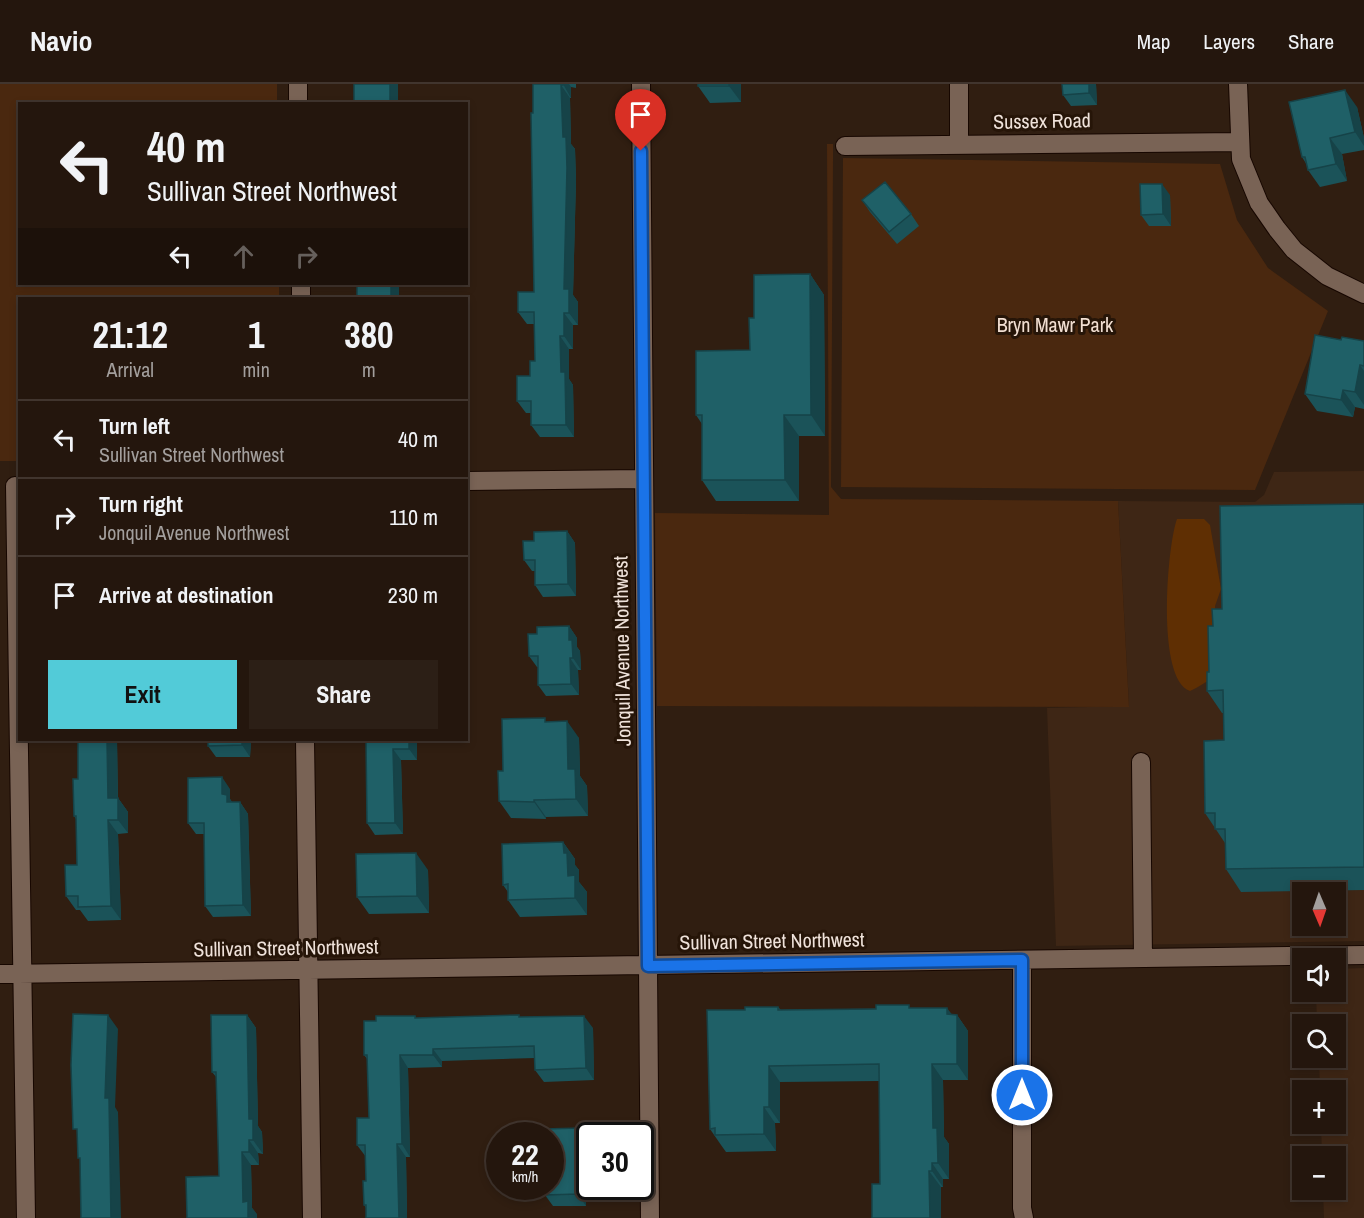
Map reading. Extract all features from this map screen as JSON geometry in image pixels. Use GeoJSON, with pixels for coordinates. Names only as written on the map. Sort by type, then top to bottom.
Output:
{"type":"FeatureCollection","features":[{"type":"Feature","properties":{"kind":"street"},"geometry":{"type":"LineString","coordinates":[[298,84],[298,102]]}},
{"type":"Feature","properties":{"kind":"street","name":"Jonquil Avenue Northwest"},"geometry":{"type":"LineString","coordinates":[[640,84],[650,1218]]}},
{"type":"Feature","properties":{"kind":"street"},"geometry":{"type":"LineString","coordinates":[[958,84],[959,145]]}},
{"type":"Feature","properties":{"kind":"street"},"geometry":{"type":"LineString","coordinates":[[1238,84],[1241,159],[1259,203],[1294,250],[1327,276],[1364,294]]}},
{"type":"Feature","properties":{"kind":"street","name":"Sussex Road"},"geometry":{"type":"LineString","coordinates":[[845,146],[1240,142]]}},
{"type":"Feature","properties":{"kind":"street"},"geometry":{"type":"LineString","coordinates":[[468,481],[643,479]]}},
{"type":"Feature","properties":{"kind":"street"},"geometry":{"type":"LineString","coordinates":[[12,486],[26,1218]]}},
{"type":"Feature","properties":{"kind":"street"},"geometry":{"type":"LineString","coordinates":[[305,741],[312,1218]]}},
{"type":"Feature","properties":{"kind":"street"},"geometry":{"type":"LineString","coordinates":[[1141,762],[1143,958]]}},
{"type":"Feature","properties":{"kind":"street","name":"Sullivan Street Northwest"},"geometry":{"type":"LineString","coordinates":[[0,974],[1364,955]]}},
{"type":"Feature","properties":{"kind":"street"},"geometry":{"type":"LineString","coordinates":[[1022,960],[1022,1208],[1024,1218]]}},
{"type":"Feature","properties":{"kind":"shaded area"},"geometry":{"type":"Polygon","coordinates":[[[1364,471],[1364,941],[1056,946],[1047,708],[1129,706],[1118,501],[1255,502],[1264,495],[1274,472],[1364,471]]]}},
{"type":"Feature","properties":{"kind":"shaded area"},"geometry":{"type":"Polygon","coordinates":[[[1177,519],[1204,519],[1210,525],[1221,589],[1215,606],[1218,676],[1190,691],[1179,682],[1172,663],[1168,639],[1168,582],[1173,534],[1177,519]]]}},
{"type":"Feature","properties":{"kind":"shaded area"},"geometry":{"type":"Polygon","coordinates":[[[1364,968],[1364,1218],[1324,1218],[1323,1200],[1346,1200],[1346,1146],[1322,1146],[1321,1134],[1346,1134],[1346,1080],[1320,1080],[1319,1068],[1346,1068],[1346,1014],[1317,1014],[1316,1002],[1346,1002],[1346,969],[1364,968]]]}},
{"type":"Feature","properties":{"kind":"green space"},"geometry":{"type":"Polygon","coordinates":[[[0,84],[277,84],[277,102],[18,102],[18,285],[279,285],[279,297],[18,297],[18,461],[0,461],[0,84]]]}},
{"type":"Feature","properties":{"kind":"green space"},"geometry":{"type":"Polygon","coordinates":[[[827,144],[833,144],[831,487],[841,499],[1118,501],[1129,707],[657,706],[655,513],[829,515],[827,144]]]}},
{"type":"Feature","properties":{"kind":"green space","name":"Bryn Mawr Park"},"geometry":{"type":"Polygon","coordinates":[[[843,158],[1220,164],[1237,220],[1268,268],[1328,311],[1255,490],[841,487],[843,158]]]}},
{"type":"Feature","properties":{"kind":"building"},"geometry":{"type":"Polygon","coordinates":[[[354,84],[390,84],[390,102],[354,102],[354,84]]]}},
{"type":"Feature","properties":{"kind":"building"},"geometry":{"type":"Polygon","coordinates":[[[533,84],[563,84],[561,85],[563,137],[566,137],[567,168],[564,289],[569,289],[569,313],[564,313],[564,336],[560,336],[561,372],[565,372],[566,425],[531,425],[531,401],[517,401],[517,376],[530,376],[530,361],[535,361],[534,312],[518,312],[518,292],[534,292],[531,113],[533,113],[533,84]]]}},
{"type":"Feature","properties":{"kind":"building"},"geometry":{"type":"Polygon","coordinates":[[[698,84],[729,84],[729,86],[698,86],[698,84]]]}},
{"type":"Feature","properties":{"kind":"building"},"geometry":{"type":"Polygon","coordinates":[[[1062,84],[1089,84],[1089,93],[1063,95],[1062,84]]]}},
{"type":"Feature","properties":{"kind":"building"},"geometry":{"type":"Polygon","coordinates":[[[1345,90],[1355,132],[1330,138],[1336,164],[1308,170],[1305,157],[1302,157],[1289,102],[1345,90]]]}},
{"type":"Feature","properties":{"kind":"building"},"geometry":{"type":"Polygon","coordinates":[[[885,182],[911,214],[889,232],[862,200],[885,182]]]}},
{"type":"Feature","properties":{"kind":"building"},"geometry":{"type":"Polygon","coordinates":[[[1140,184],[1162,184],[1163,214],[1141,215],[1140,184]]]}},
{"type":"Feature","properties":{"kind":"building"},"geometry":{"type":"Polygon","coordinates":[[[810,274],[811,415],[784,415],[785,480],[702,480],[702,415],[696,415],[696,351],[750,350],[749,318],[754,318],[754,275],[810,274]]]}},
{"type":"Feature","properties":{"kind":"building"},"geometry":{"type":"Polygon","coordinates":[[[357,285],[391,285],[391,297],[357,297],[357,285]]]}},
{"type":"Feature","properties":{"kind":"building"},"geometry":{"type":"Polygon","coordinates":[[[1315,335],[1341,340],[1342,337],[1364,341],[1364,366],[1360,365],[1355,392],[1343,390],[1341,400],[1305,394],[1315,335]]]}},
{"type":"Feature","properties":{"kind":"building"},"geometry":{"type":"Polygon","coordinates":[[[1364,504],[1364,867],[1226,869],[1225,829],[1215,829],[1215,813],[1205,813],[1204,741],[1224,740],[1223,690],[1207,691],[1208,626],[1213,626],[1212,609],[1222,609],[1220,506],[1364,504]]]}},
{"type":"Feature","properties":{"kind":"building"},"geometry":{"type":"Polygon","coordinates":[[[567,531],[568,584],[535,585],[535,560],[524,560],[523,541],[534,541],[534,532],[567,531]]]}},
{"type":"Feature","properties":{"kind":"building"},"geometry":{"type":"Polygon","coordinates":[[[569,626],[573,658],[570,658],[571,684],[538,685],[538,656],[529,656],[528,634],[537,634],[537,627],[569,626]]]}},
{"type":"Feature","properties":{"kind":"building"},"geometry":{"type":"Polygon","coordinates":[[[545,718],[545,722],[567,721],[568,769],[575,769],[576,799],[534,800],[534,802],[499,801],[498,771],[503,771],[502,719],[545,718]]]}},
{"type":"Feature","properties":{"kind":"building"},"geometry":{"type":"Polygon","coordinates":[[[78,741],[107,741],[108,798],[118,798],[118,820],[108,820],[111,906],[78,907],[78,896],[66,896],[65,865],[77,865],[73,779],[78,779],[78,741]]]}},
{"type":"Feature","properties":{"kind":"building"},"geometry":{"type":"Polygon","coordinates":[[[208,741],[242,741],[242,745],[208,746],[208,741]]]}},
{"type":"Feature","properties":{"kind":"building"},"geometry":{"type":"Polygon","coordinates":[[[366,741],[409,741],[409,749],[393,749],[395,823],[367,823],[366,741]]]}},
{"type":"Feature","properties":{"kind":"building"},"geometry":{"type":"Polygon","coordinates":[[[222,777],[222,794],[227,795],[227,802],[240,802],[243,905],[205,906],[204,823],[188,823],[188,778],[222,777]]]}},
{"type":"Feature","properties":{"kind":"building"},"geometry":{"type":"Polygon","coordinates":[[[563,842],[564,853],[567,853],[568,876],[575,875],[575,898],[508,900],[508,884],[503,885],[502,844],[563,842]]]}},
{"type":"Feature","properties":{"kind":"building"},"geometry":{"type":"Polygon","coordinates":[[[416,853],[417,896],[357,897],[356,854],[416,853]]]}},
{"type":"Feature","properties":{"kind":"building"},"geometry":{"type":"Polygon","coordinates":[[[876,1005],[947,1008],[947,1014],[957,1015],[957,1064],[932,1064],[933,1128],[937,1128],[938,1163],[932,1163],[932,1171],[929,1171],[930,1218],[872,1218],[872,1184],[880,1184],[879,1064],[769,1066],[769,1107],[764,1107],[764,1134],[715,1135],[715,1128],[710,1129],[707,1010],[745,1010],[745,1007],[778,1007],[778,1010],[876,1009],[876,1005]]]}},
{"type":"Feature","properties":{"kind":"building"},"geometry":{"type":"Polygon","coordinates":[[[73,1014],[108,1015],[105,1098],[109,1098],[111,1218],[81,1218],[80,1158],[78,1158],[77,1129],[73,1129],[71,1065],[73,1014]]]}},
{"type":"Feature","properties":{"kind":"building"},"geometry":{"type":"Polygon","coordinates":[[[211,1015],[247,1015],[249,1119],[253,1119],[253,1140],[249,1140],[249,1152],[242,1152],[243,1202],[248,1201],[248,1218],[187,1218],[186,1177],[219,1176],[216,1072],[212,1072],[211,1015]]]}},
{"type":"Feature","properties":{"kind":"building"},"geometry":{"type":"Polygon","coordinates":[[[519,1015],[519,1017],[584,1016],[586,1068],[535,1070],[534,1046],[433,1049],[433,1055],[400,1055],[402,1144],[397,1144],[399,1218],[366,1218],[363,1181],[366,1181],[365,1145],[357,1145],[357,1118],[369,1118],[364,1021],[376,1021],[376,1016],[415,1016],[415,1018],[519,1015]]]}},
{"type":"Feature","properties":{"kind":"building"},"geometry":{"type":"Polygon","coordinates":[[[564,1128],[576,1128],[576,1194],[564,1194],[564,1128]]]}},
{"type":"Feature","properties":{"kind":"route"},"geometry":{"type":"LineString","coordinates":[[641,151],[648,966],[1022,960],[1022,1095]]}}]}
